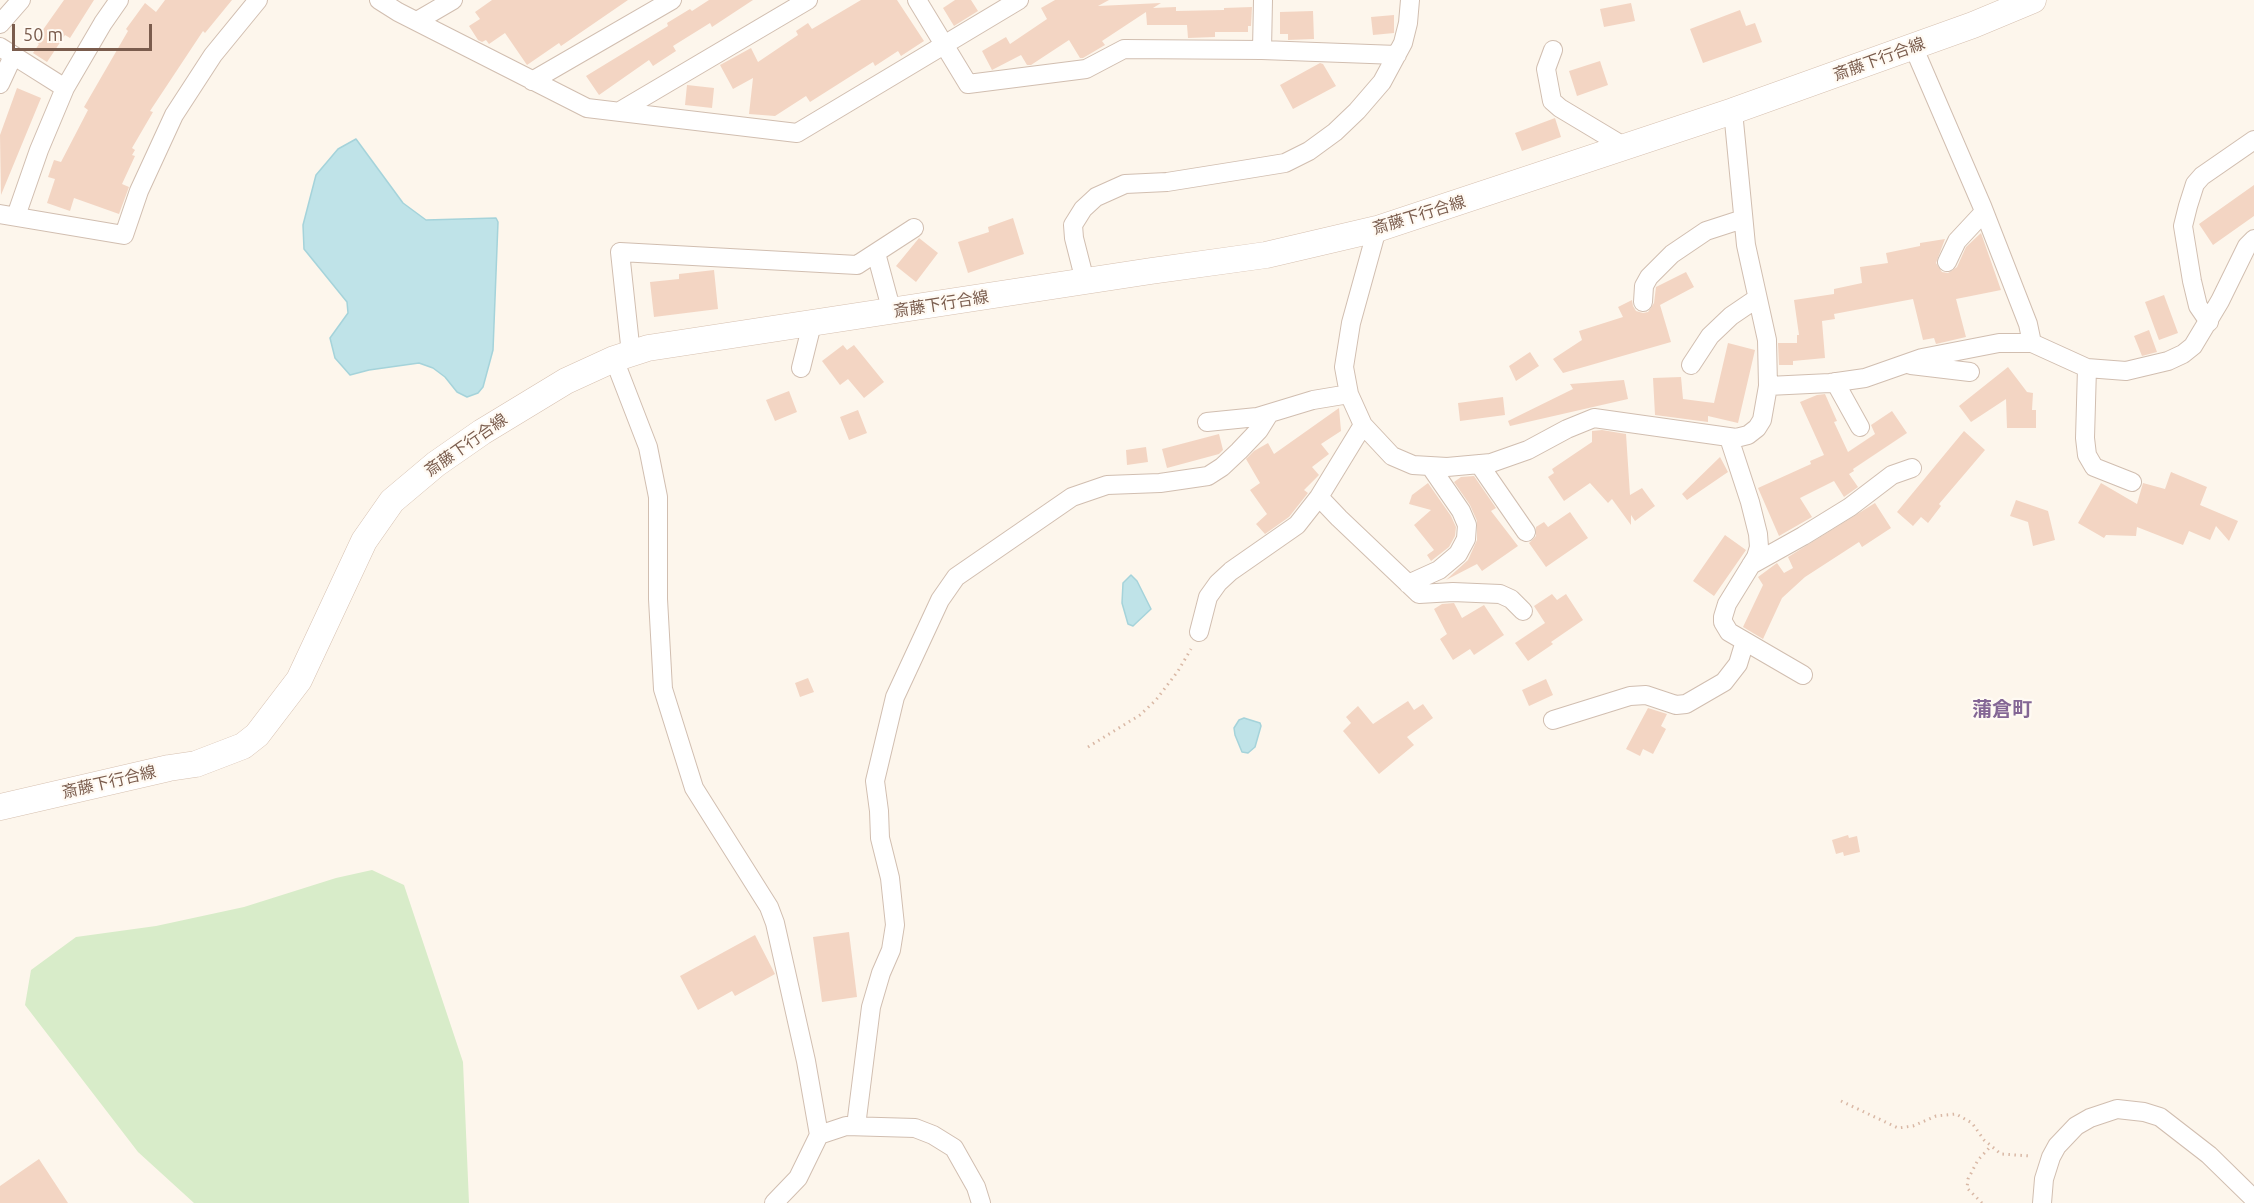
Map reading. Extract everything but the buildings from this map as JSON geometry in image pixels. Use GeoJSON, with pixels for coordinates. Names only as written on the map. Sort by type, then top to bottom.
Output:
{"type":"FeatureCollection","features":[{"type":"Feature","properties":{"kind":"main road","name":"斎藤下行合線"},"geometry":{"type":"LineString","coordinates":[[0,807],[169,768],[196,764],[243,746],[257,735],[299,681],[364,541],[392,501],[436,464],[482,432],[566,381],[622,356],[648,348],[1266,255],[1377,229],[1733,111],[2033,0]]}},
{"type":"Feature","properties":{"kind":"street"},"geometry":{"type":"LineString","coordinates":[[0,24],[21,0]]}},
{"type":"Feature","properties":{"kind":"street"},"geometry":{"type":"LineString","coordinates":[[119,0],[65,88],[8,215],[124,235],[139,191],[174,115],[213,55],[258,0]]}},
{"type":"Feature","properties":{"kind":"street"},"geometry":{"type":"LineString","coordinates":[[379,0],[398,12],[586,108],[797,133],[1019,0]]}},
{"type":"Feature","properties":{"kind":"street"},"geometry":{"type":"LineString","coordinates":[[417,21],[453,0]]}},
{"type":"Feature","properties":{"kind":"street"},"geometry":{"type":"LineString","coordinates":[[532,81],[672,0]]}},
{"type":"Feature","properties":{"kind":"street"},"geometry":{"type":"LineString","coordinates":[[620,111],[808,0]]}},
{"type":"Feature","properties":{"kind":"street"},"geometry":{"type":"LineString","coordinates":[[917,0],[968,84],[1086,69],[1124,49],[1262,50],[1397,56]]}},
{"type":"Feature","properties":{"kind":"street"},"geometry":{"type":"LineString","coordinates":[[1262,50],[1263,0]]}},
{"type":"Feature","properties":{"kind":"street"},"geometry":{"type":"LineString","coordinates":[[1085,281],[1073,225],[1083,209],[1096,197],[1125,184],[1167,182],[1285,163],[1310,152],[1357,111],[1382,82],[1403,43],[1410,0]]}},
{"type":"Feature","properties":{"kind":"street"},"geometry":{"type":"LineString","coordinates":[[1913,46],[1984,212],[2028,324],[2032,343]]}},
{"type":"Feature","properties":{"kind":"street"},"geometry":{"type":"LineString","coordinates":[[1553,50],[1546,69],[1552,101],[1625,147]]}},
{"type":"Feature","properties":{"kind":"street"},"geometry":{"type":"LineString","coordinates":[[0,84],[6,52],[65,88]]}},
{"type":"Feature","properties":{"kind":"street"},"geometry":{"type":"LineString","coordinates":[[1377,229],[1351,323],[1344,367],[1349,394],[1363,425],[1392,456],[1413,465],[1491,463],[1528,450],[1567,429],[1594,418],[1729,438],[1748,435],[1757,428],[1762,420],[1768,386],[1767,340],[1756,299],[1746,244],[1733,111]]}},
{"type":"Feature","properties":{"kind":"street"},"geometry":{"type":"LineString","coordinates":[[2209,322],[2198,306],[2183,226],[2195,184],[2202,176],[2254,140]]}},
{"type":"Feature","properties":{"kind":"street"},"geometry":{"type":"LineString","coordinates":[[1947,262],[1957,241],[1984,212]]}},
{"type":"Feature","properties":{"kind":"street"},"geometry":{"type":"LineString","coordinates":[[1643,302],[1644,286],[1649,277],[1672,254],[1706,231],[1743,219]]}},
{"type":"Feature","properties":{"kind":"street"},"geometry":{"type":"LineString","coordinates":[[774,1203],[798,1178],[819,1135],[806,1062],[775,923],[769,908],[694,788],[663,688],[658,599],[658,497],[648,447],[622,356],[620,252],[856,265],[914,228]]}},
{"type":"Feature","properties":{"kind":"street"},"geometry":{"type":"LineString","coordinates":[[1768,386],[1865,378],[1922,358],[1999,344],[2032,343],[2086,368],[2126,371],[2168,361],[2193,346],[2209,322],[2247,246],[2254,239]]}},
{"type":"Feature","properties":{"kind":"street"},"geometry":{"type":"LineString","coordinates":[[876,253],[892,312]]}},
{"type":"Feature","properties":{"kind":"street"},"geometry":{"type":"LineString","coordinates":[[1691,365],[1710,336],[1731,316],[1756,299]]}},
{"type":"Feature","properties":{"kind":"street"},"geometry":{"type":"LineString","coordinates":[[801,368],[812,324]]}},
{"type":"Feature","properties":{"kind":"street"},"geometry":{"type":"LineString","coordinates":[[1903,365],[1970,372]]}},
{"type":"Feature","properties":{"kind":"street"},"geometry":{"type":"LineString","coordinates":[[2086,368],[2085,438],[2087,455],[2094,467],[2132,482]]}},
{"type":"Feature","properties":{"kind":"street"},"geometry":{"type":"LineString","coordinates":[[1835,382],[1860,427]]}},
{"type":"Feature","properties":{"kind":"street"},"geometry":{"type":"LineString","coordinates":[[1207,422],[1257,417],[1313,400],[1349,394]]}},
{"type":"Feature","properties":{"kind":"street"},"geometry":{"type":"LineString","coordinates":[[856,1126],[871,1007],[881,973],[891,950],[895,925],[890,878],[880,838],[879,811],[874,781],[895,697],[940,600],[956,577],[1072,497],[1107,485],[1160,483],[1208,476],[1239,452],[1260,430],[1269,414]]}},
{"type":"Feature","properties":{"kind":"street"},"geometry":{"type":"LineString","coordinates":[[1199,632],[1208,597],[1218,584],[1231,571],[1297,525],[1319,497],[1363,425]]}},
{"type":"Feature","properties":{"kind":"street"},"geometry":{"type":"LineString","coordinates":[[1729,438],[1758,534],[1759,547],[1751,565],[1727,604],[1723,622],[1729,632],[1803,675]]}},
{"type":"Feature","properties":{"kind":"street"},"geometry":{"type":"LineString","coordinates":[[1479,464],[1526,532]]}},
{"type":"Feature","properties":{"kind":"street"},"geometry":{"type":"LineString","coordinates":[[1408,584],[1439,570],[1458,554],[1466,539],[1467,525],[1461,511],[1430,466]]}},
{"type":"Feature","properties":{"kind":"street"},"geometry":{"type":"LineString","coordinates":[[1751,565],[1850,507],[1892,475],[1912,468]]}},
{"type":"Feature","properties":{"kind":"street"},"geometry":{"type":"LineString","coordinates":[[1319,497],[1419,594],[1453,592],[1500,594],[1512,599],[1523,611]]}},
{"type":"Feature","properties":{"kind":"street"},"geometry":{"type":"LineString","coordinates":[[1553,720],[1630,696],[1646,695],[1676,705],[1686,704],[1724,682],[1738,664],[1745,641]]}},
{"type":"Feature","properties":{"kind":"street"},"geometry":{"type":"LineString","coordinates":[[2042,1203],[2044,1179],[2051,1157],[2065,1137],[2076,1126],[2090,1118],[2116,1109],[2144,1112],[2160,1117],[2209,1155],[2254,1199]]}},
{"type":"Feature","properties":{"kind":"street"},"geometry":{"type":"LineString","coordinates":[[819,1135],[846,1126],[915,1128],[933,1135],[954,1148],[976,1187],[981,1203]]}},
{"type":"Feature","properties":{"kind":"path"},"geometry":{"type":"LineString","coordinates":[[1088,747],[1140,715],[1156,700],[1178,672],[1199,632]]}},
{"type":"Feature","properties":{"kind":"path"},"geometry":{"type":"LineString","coordinates":[[1841,1101],[1898,1128],[1913,1126],[1936,1116],[1956,1114],[1972,1123],[1991,1146],[2001,1154],[2051,1157]]}},
{"type":"Feature","properties":{"kind":"path"},"geometry":{"type":"LineString","coordinates":[[1982,1203],[1967,1188],[1968,1179],[1978,1160],[1991,1146]]}},
{"type":"Feature","properties":{"kind":"green space"},"geometry":{"type":"Polygon","coordinates":[[[372,870],[404,885],[463,1062],[469,1203],[194,1203],[138,1152],[25,1005],[31,970],[76,937],[156,926],[244,907],[336,878],[372,870]]]}},
{"type":"Feature","properties":{"kind":"water"},"geometry":{"type":"Polygon","coordinates":[[[356,139],[403,203],[426,220],[496,218],[498,222],[493,350],[483,387],[478,393],[467,397],[457,392],[445,377],[433,368],[419,363],[350,375],[335,358],[330,338],[348,313],[347,302],[304,249],[303,225],[316,175],[338,149],[356,139]]]}},
{"type":"Feature","properties":{"kind":"water"},"geometry":{"type":"Polygon","coordinates":[[[1131,575],[1137,581],[1151,609],[1133,626],[1128,624],[1122,603],[1123,583],[1131,575]]]}},
{"type":"Feature","properties":{"kind":"water"},"geometry":{"type":"Polygon","coordinates":[[[1244,718],[1260,723],[1261,726],[1255,747],[1248,753],[1242,752],[1234,728],[1239,720],[1244,718]]]}},
{"type":"Feature","properties":{"kind":"district","name":"蒲倉町"},"geometry":{"type":"Point","coordinates":[2002,709]}}]}
